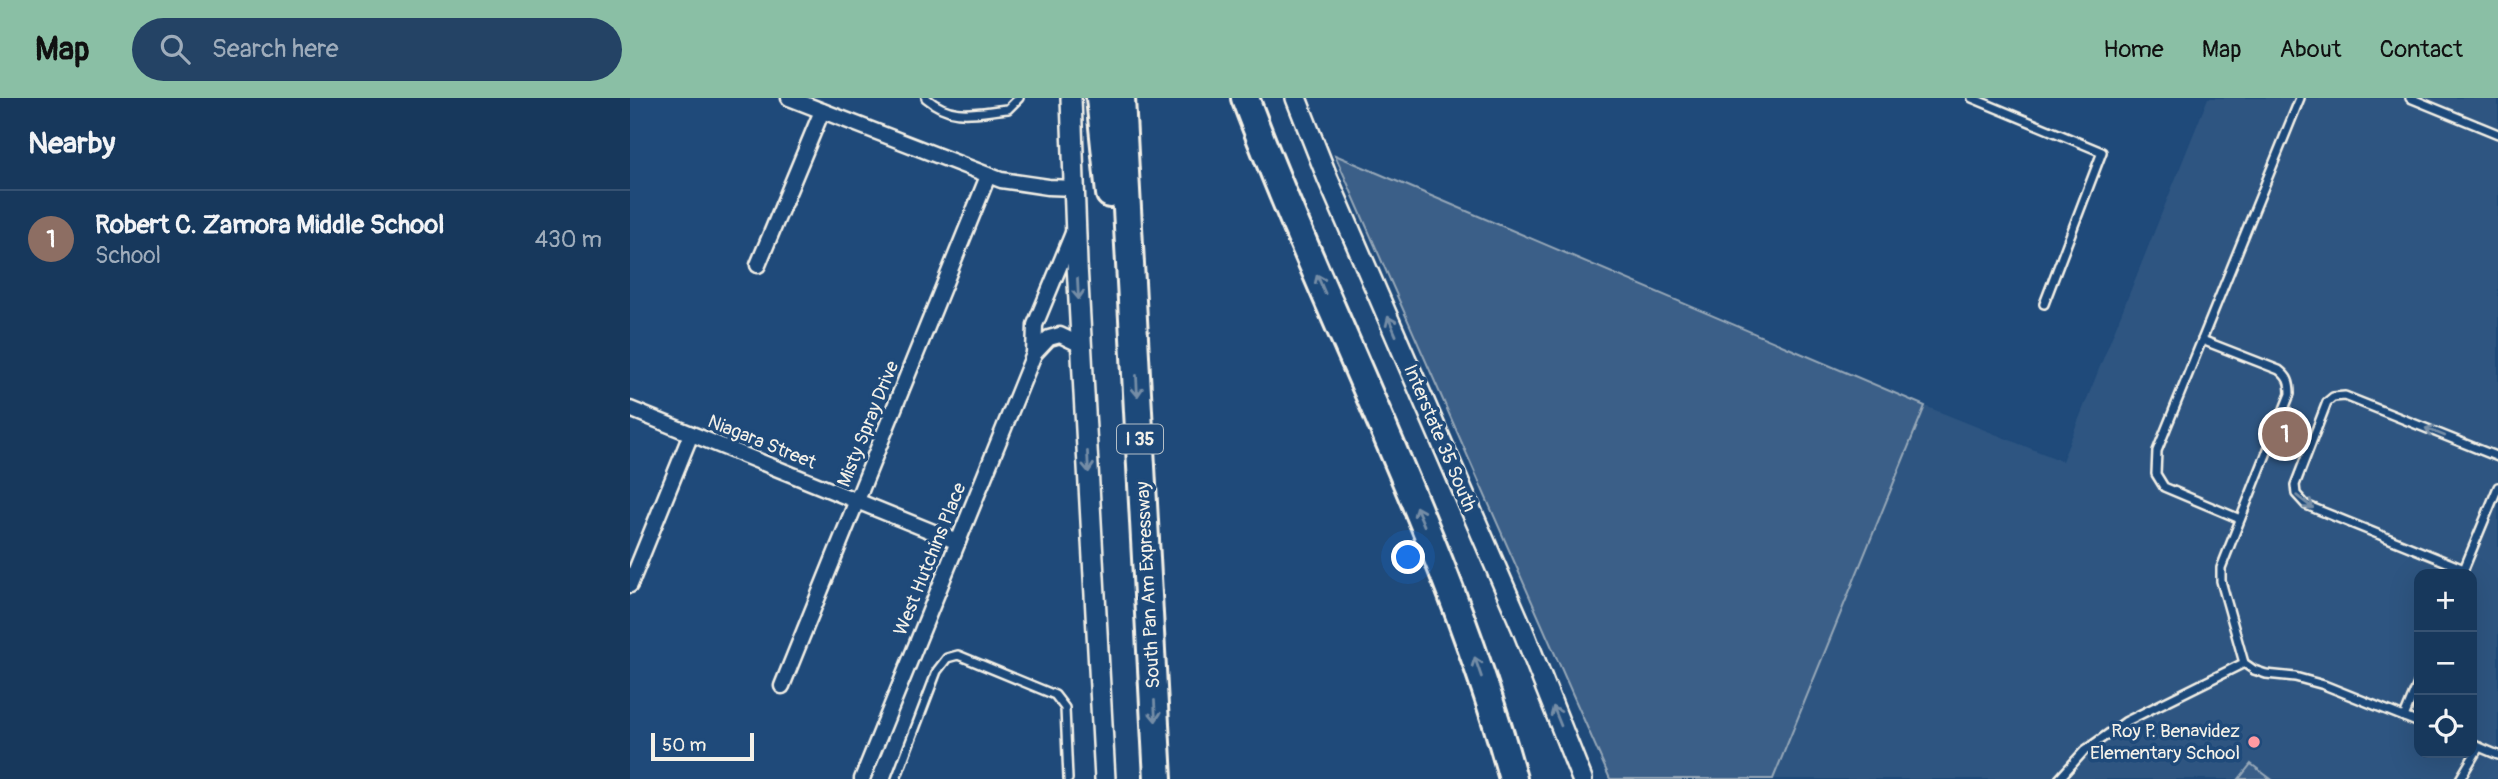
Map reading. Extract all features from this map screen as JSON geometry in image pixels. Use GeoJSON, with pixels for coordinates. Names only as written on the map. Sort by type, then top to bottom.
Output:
{"type":"FeatureCollection","features":[{"type":"Feature","properties":{"kind":"highway"},"geometry":{"type":"LineString","coordinates":[[1100,98],[1116,251],[1135,348]]}},
{"type":"Feature","properties":{"kind":"highway","name":"South Pan Am Expressway"},"geometry":{"type":"LineString","coordinates":[[1121,98],[1158,779]]}},
{"type":"Feature","properties":{"kind":"highway"},"geometry":{"type":"LineString","coordinates":[[1245,98],[1456,601],[1500,731],[1513,779]]}},
{"type":"Feature","properties":{"kind":"main road"},"geometry":{"type":"LineString","coordinates":[[1070,98],[1105,779]]}},
{"type":"Feature","properties":{"kind":"main road","name":"Interstate 35 South"},"geometry":{"type":"LineString","coordinates":[[1296,98],[1328,179],[1522,628],[1582,779]]}},
{"type":"Feature","properties":{"kind":"street"},"geometry":{"type":"LineString","coordinates":[[789,98],[823,108],[988,176],[1018,183],[1075,188]]}},
{"type":"Feature","properties":{"kind":"street"},"geometry":{"type":"LineString","coordinates":[[758,265],[823,108]]}},
{"type":"Feature","properties":{"kind":"street","name":"Misty Spray Drive"},"geometry":{"type":"LineString","coordinates":[[782,686],[988,176]]}},
{"type":"Feature","properties":{"kind":"street","name":"West Hutchins Place"},"geometry":{"type":"LineString","coordinates":[[862,779],[1034,354],[1035,326],[1076,227]]}},
{"type":"Feature","properties":{"kind":"street"},"geometry":{"type":"LineString","coordinates":[[1034,354],[1049,338],[1060,335],[1081,345]]}},
{"type":"Feature","properties":{"kind":"street","name":"Niagara Street"},"geometry":{"type":"LineString","coordinates":[[630,409],[958,542]]}},
{"type":"Feature","properties":{"kind":"street"},"geometry":{"type":"LineString","coordinates":[[630,585],[691,434]]}},
{"type":"Feature","properties":{"kind":"lane"},"geometry":{"type":"LineString","coordinates":[[926,98],[942,110],[955,114],[1008,109],[1019,98]]}},
{"type":"Feature","properties":{"kind":"lane"},"geometry":{"type":"LineString","coordinates":[[1972,98],[2102,152],[2044,304]]}},
{"type":"Feature","properties":{"kind":"lane"},"geometry":{"type":"LineString","coordinates":[[2240,519],[2164,487],[2156,474],[2157,451],[2300,98]]}},
{"type":"Feature","properties":{"kind":"lane"},"geometry":{"type":"LineString","coordinates":[[2410,98],[2498,134]]}},
{"type":"Feature","properties":{"kind":"lane"},"geometry":{"type":"LineString","coordinates":[[2202,340],[2279,370],[2290,384],[2290,394],[2221,568],[2221,581],[2244,663],[2266,674],[2295,677],[2325,685],[2414,721]]}},
{"type":"Feature","properties":{"kind":"lane"},"geometry":{"type":"LineString","coordinates":[[2456,569],[2306,505],[2295,494],[2295,485],[2327,402],[2339,395],[2498,457]]}},
{"type":"Feature","properties":{"kind":"lane"},"geometry":{"type":"LineString","coordinates":[[2464,569],[2498,487]]}},
{"type":"Feature","properties":{"kind":"lane"},"geometry":{"type":"LineString","coordinates":[[896,779],[937,671],[947,658],[958,655],[1055,695],[1061,700],[1065,708],[1068,779]]}},
{"type":"Feature","properties":{"kind":"lane"},"geometry":{"type":"LineString","coordinates":[[2059,779],[2084,751],[2124,722],[2244,663]]}},
{"type":"Feature","properties":{"kind":"lane"},"geometry":{"type":"LineString","coordinates":[[2404,717],[2414,693]]}},
{"type":"Feature","properties":{"kind":"lane"},"geometry":{"type":"LineString","coordinates":[[2477,747],[2498,755]]}},
{"type":"Feature","properties":{"kind":"lane"},"geometry":{"type":"LineString","coordinates":[[2460,779],[2470,758]]}},
{"type":"Feature","properties":{"kind":"shaded area"},"geometry":{"type":"Polygon","coordinates":[[[2208,98],[2498,98],[2498,779],[1773,779],[1925,406],[2062,461],[2208,98]]]}},
{"type":"Feature","properties":{"kind":"shaded area"},"geometry":{"type":"Polygon","coordinates":[[[1335,155],[1925,406],[1773,779],[1610,779],[1335,155]]]}},
{"type":"Feature","properties":{"kind":"shaded area"},"geometry":{"type":"Polygon","coordinates":[[[2251,764],[2271,779],[2239,779],[2251,764]]]}},
{"type":"Feature","properties":{"kind":"place","name":"Robert C. Zamora Middle School"},"geometry":{"type":"Point","coordinates":[2285,434]}},
{"type":"Feature","properties":{"kind":"place","name":"Roy P. Benavidez Elementary School"},"geometry":{"type":"Point","coordinates":[2254,742]}}]}
